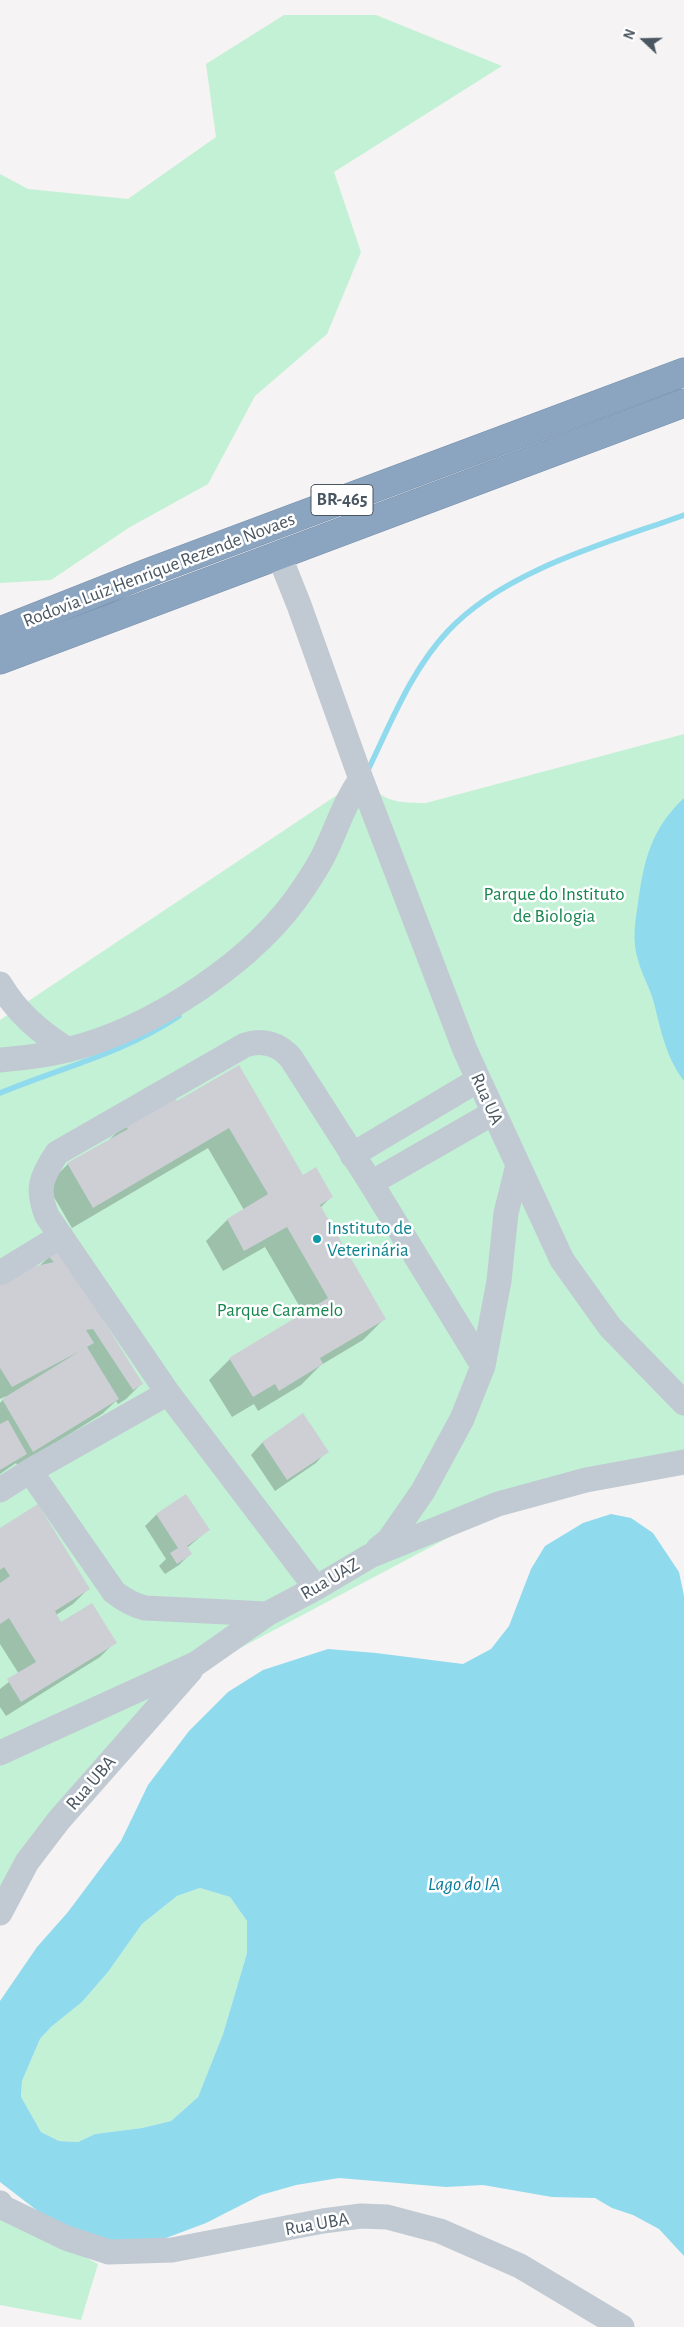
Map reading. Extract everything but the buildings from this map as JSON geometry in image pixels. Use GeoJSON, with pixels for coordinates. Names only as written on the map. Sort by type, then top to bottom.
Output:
{"type":"FeatureCollection","features":[{"type":"Feature","properties":{"kind":"highway","name":"Rodovia Luiz Henrique Rezende Novaes"},"geometry":{"type":"LineString","coordinates":[[0,630],[684,372]]}},
{"type":"Feature","properties":{"kind":"highway","name":"Rodovia Luiz Henrique Rezende Novaes"},"geometry":{"type":"LineString","coordinates":[[0,660],[684,403]]}},
{"type":"Feature","properties":{"kind":"lane","name":"Rua UA"},"geometry":{"type":"LineString","coordinates":[[279,554],[357,768],[478,1080],[562,1260],[610,1327],[684,1403]]}},
{"type":"Feature","properties":{"kind":"lane"},"geometry":{"type":"LineString","coordinates":[[0,1060],[68,1050],[106,1038],[197,990],[240,959],[268,932],[304,887],[326,850],[357,768]]}},
{"type":"Feature","properties":{"kind":"lane"},"geometry":{"type":"LineString","coordinates":[[0,984],[30,1023],[68,1050]]}},
{"type":"Feature","properties":{"kind":"lane"},"geometry":{"type":"LineString","coordinates":[[316,1588],[168,1393],[47,1216],[41,1200],[40,1189],[46,1170],[56,1153],[251,1043],[268,1043],[285,1051],[371,1183],[483,1366]]}},
{"type":"Feature","properties":{"kind":"lane"},"geometry":{"type":"LineString","coordinates":[[352,1154],[478,1080]]}},
{"type":"Feature","properties":{"kind":"lane"},"geometry":{"type":"LineString","coordinates":[[371,1183],[493,1113]]}},
{"type":"Feature","properties":{"kind":"lane"},"geometry":{"type":"LineString","coordinates":[[370,1556],[389,1540],[423,1491],[462,1419],[483,1366],[499,1281],[506,1213],[518,1165]]}},
{"type":"Feature","properties":{"kind":"lane"},"geometry":{"type":"LineString","coordinates":[[0,1273],[61,1236]]}},
{"type":"Feature","properties":{"kind":"lane"},"geometry":{"type":"LineString","coordinates":[[0,1490],[168,1393]]}},
{"type":"Feature","properties":{"kind":"lane","name":"Rua UAZ"},"geometry":{"type":"LineString","coordinates":[[0,1753],[197,1663],[267,1614],[370,1556],[498,1504],[586,1480],[684,1462]]}},
{"type":"Feature","properties":{"kind":"lane"},"geometry":{"type":"LineString","coordinates":[[30,1471],[114,1592],[129,1602],[145,1608],[267,1614]]}},
{"type":"Feature","properties":{"kind":"lane","name":"Rua UBA"},"geometry":{"type":"LineString","coordinates":[[0,1913],[27,1862],[59,1820],[197,1663]]}},
{"type":"Feature","properties":{"kind":"lane","name":"Rua UBA"},"geometry":{"type":"LineString","coordinates":[[1,2212],[66,2238],[109,2252],[172,2250],[323,2221],[361,2216],[387,2217],[440,2231],[520,2266],[622,2327]]}},
{"type":"Feature","properties":{"kind":"green space"},"geometry":{"type":"Polygon","coordinates":[[[284,15],[376,15],[502,66],[334,172],[361,252],[327,334],[255,396],[208,484],[130,527],[51,580],[0,583],[0,174],[28,189],[128,199],[216,137],[206,64],[284,15]]]}},
{"type":"Feature","properties":{"kind":"green space","name":"Parque Caramelo"},"geometry":{"type":"Polygon","coordinates":[[[684,734],[684,1466],[491,1515],[212,1663],[0,1893],[0,1020],[361,779],[377,792],[390,799],[426,803],[684,734]]]}},
{"type":"Feature","properties":{"kind":"green space"},"geometry":{"type":"Polygon","coordinates":[[[200,1888],[230,1897],[247,1921],[247,1953],[223,2034],[198,2097],[171,2121],[142,2128],[95,2134],[78,2142],[59,2141],[41,2132],[21,2098],[22,2081],[40,2039],[51,2027],[82,2002],[108,1972],[142,1924],[177,1896],[200,1888]]]}},
{"type":"Feature","properties":{"kind":"green space"},"geometry":{"type":"Polygon","coordinates":[[[0,2208],[98,2264],[81,2320],[0,2305],[0,2208]]]}},
{"type":"Feature","properties":{"kind":"water"},"geometry":{"type":"Polygon","coordinates":[[[684,798],[684,1081],[673,1063],[665,1044],[652,997],[636,953],[635,931],[640,887],[646,859],[664,821],[684,798]]]}},
{"type":"Feature","properties":{"kind":"water","name":"Lago do IA"},"geometry":{"type":"Polygon","coordinates":[[[611,1514],[631,1518],[653,1533],[679,1572],[684,1596],[684,2256],[659,2229],[633,2215],[612,2208],[595,2198],[552,2197],[483,2185],[446,2187],[339,2178],[296,2185],[261,2195],[206,2223],[158,2241],[108,2246],[52,2222],[0,2182],[0,2001],[37,1947],[68,1912],[121,1841],[148,1785],[189,1731],[228,1692],[263,1670],[328,1649],[463,1664],[491,1649],[509,1626],[531,1569],[545,1546],[583,1523],[611,1514]],[[200,1888],[177,1896],[142,1924],[108,1972],[82,2002],[51,2027],[40,2039],[22,2081],[21,2097],[41,2132],[59,2141],[78,2142],[95,2134],[142,2128],[171,2121],[198,2097],[223,2034],[247,1953],[247,1921],[230,1897],[200,1888]]]}},
{"type":"Feature","properties":{"kind":"waterway"},"geometry":{"type":"LineString","coordinates":[[367,772],[412,680],[435,646],[471,610],[498,591],[527,575],[591,548],[684,515]]}},
{"type":"Feature","properties":{"kind":"waterway"},"geometry":{"type":"LineString","coordinates":[[0,1093],[114,1050],[158,1029],[179,1016]]}},
{"type":"Feature","properties":{"kind":"place","name":"Instituto de Veterinária"},"geometry":{"type":"Point","coordinates":[317,1239]}},
{"type":"Feature","properties":{"kind":"park label","name":"Parque do Instituto de Biologia"},"geometry":{"type":"Point","coordinates":[554,905]}}]}
